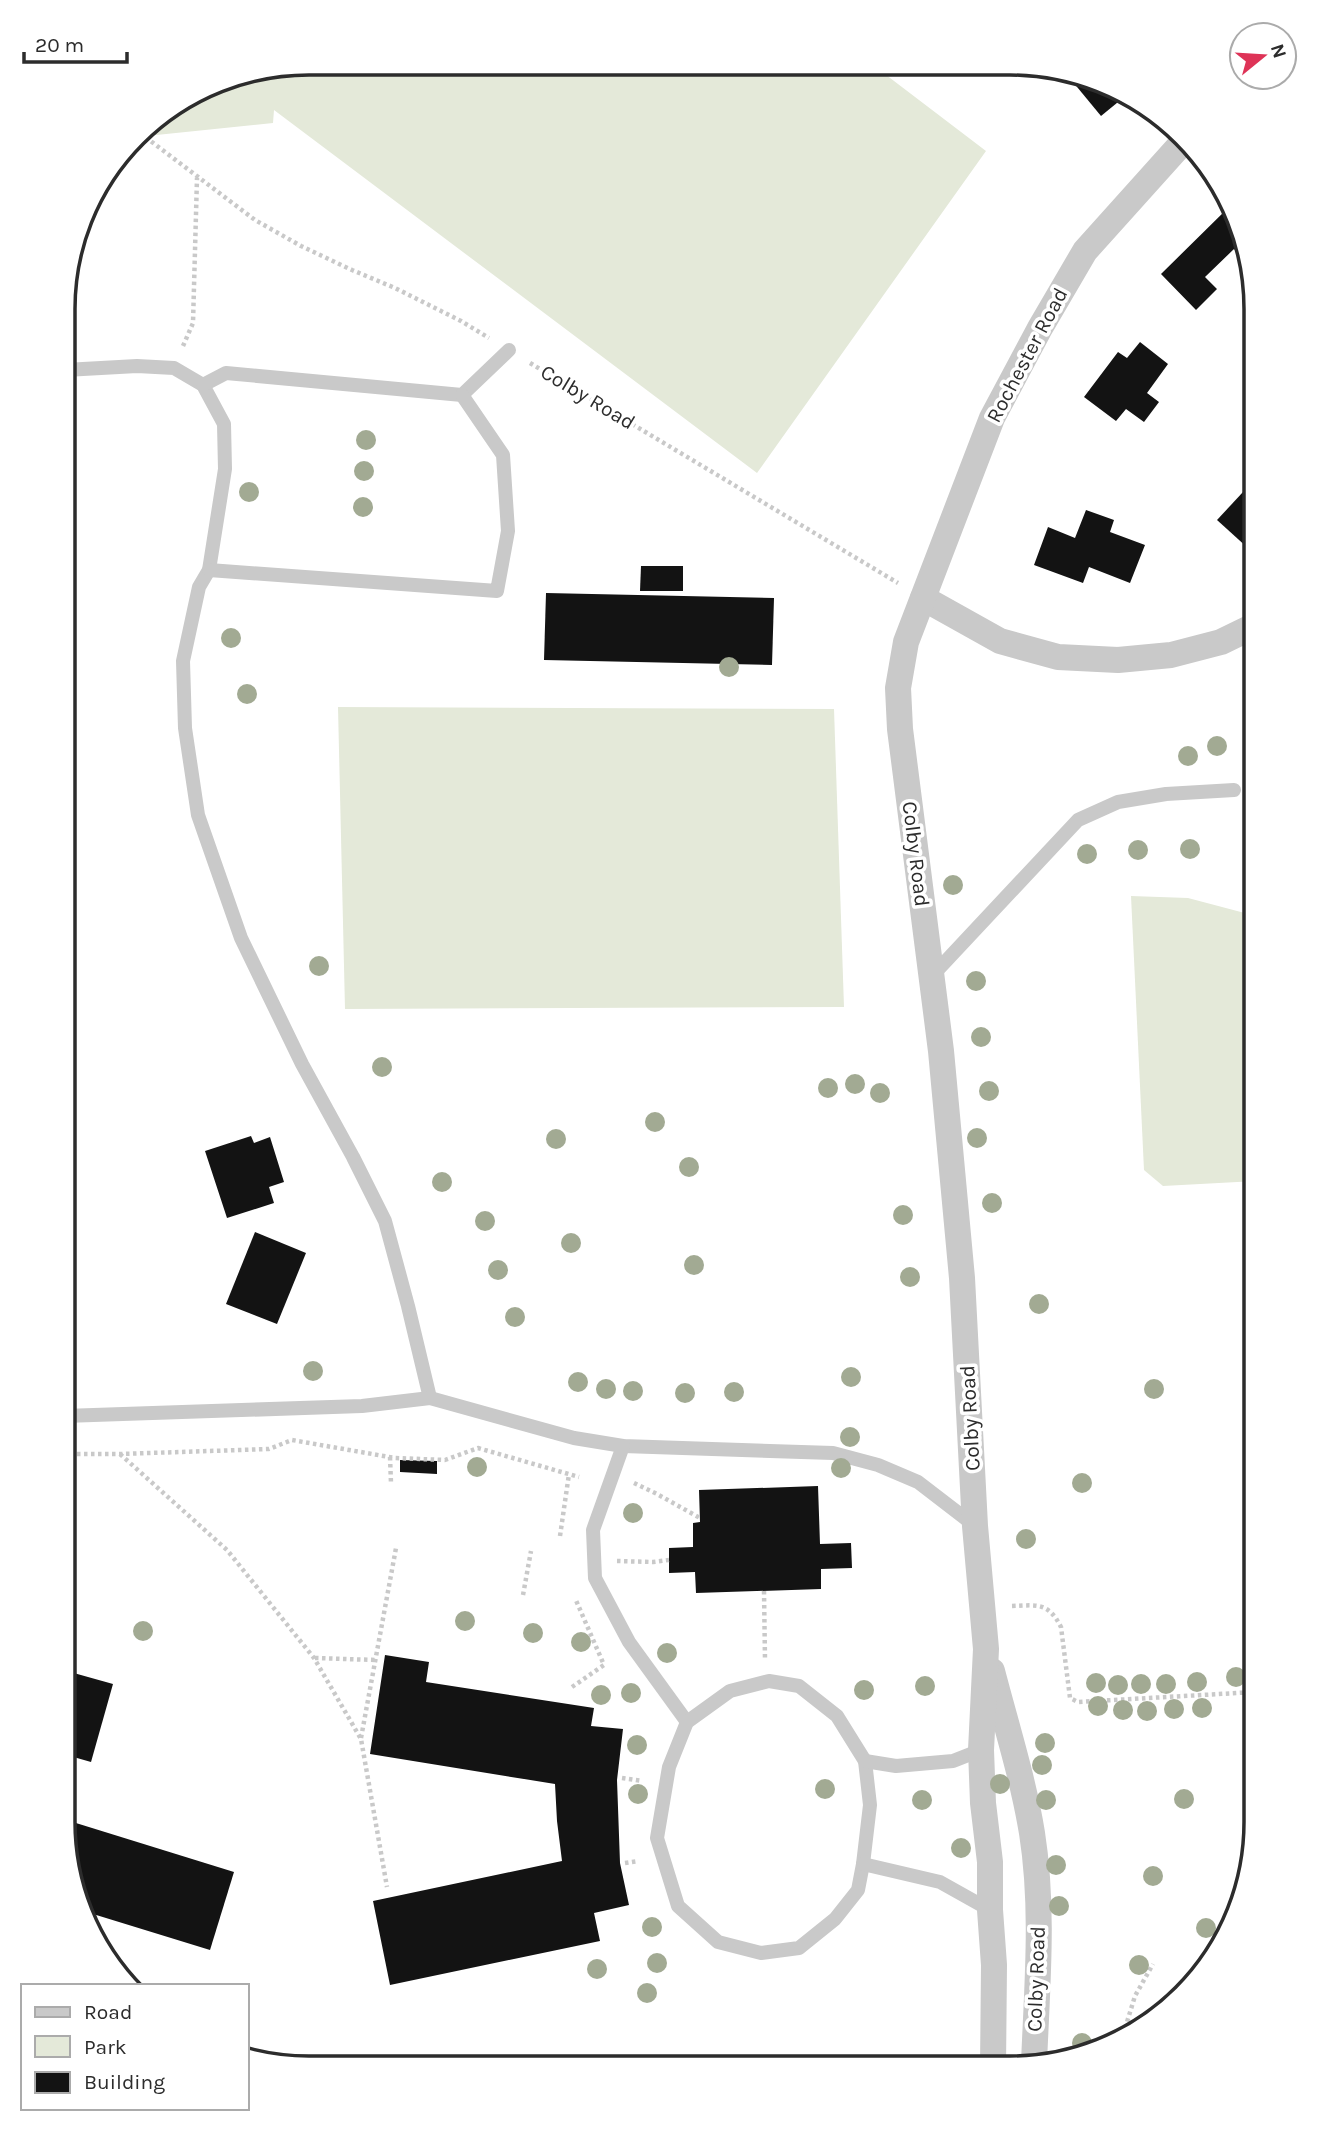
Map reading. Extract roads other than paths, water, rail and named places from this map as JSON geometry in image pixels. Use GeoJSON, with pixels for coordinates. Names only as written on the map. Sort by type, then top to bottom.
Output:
{"type":"FeatureCollection","features":[{"type":"Feature","properties":{"kind":"street","name":"Rochester Road"},"geometry":{"type":"LineString","coordinates":[[923,598],[992,418],[1040,328],[1085,251],[1178,147]]}},
{"type":"Feature","properties":{"kind":"street"},"geometry":{"type":"LineString","coordinates":[[923,598],[1000,641],[1058,657],[1118,660],[1171,655],[1221,642],[1244,631]]}},
{"type":"Feature","properties":{"kind":"street","name":"Colby Road"},"geometry":{"type":"LineString","coordinates":[[923,598],[906,642],[898,688],[900,729],[948,1125],[962,1278],[975,1526],[986,1649],[981,1750],[983,1803],[990,1862],[994,1965],[993,2056]]}},
{"type":"Feature","properties":{"kind":"street","name":"Colby Road"},"geometry":{"type":"LineString","coordinates":[[986,1649],[1032,1833],[1038,1892],[1034,2054]]}},
{"type":"Feature","properties":{"kind":"lane"},"geometry":{"type":"LineString","coordinates":[[203,385],[226,373],[462,395],[509,350]]}},
{"type":"Feature","properties":{"kind":"lane"},"geometry":{"type":"LineString","coordinates":[[75,369],[137,366],[174,368],[203,385],[224,424],[225,469],[209,570],[199,587],[183,661],[185,728],[198,815],[241,939],[302,1064],[385,1222],[430,1398]]}},
{"type":"Feature","properties":{"kind":"lane"},"geometry":{"type":"LineString","coordinates":[[209,570],[497,591],[508,531],[503,456],[462,395]]}},
{"type":"Feature","properties":{"kind":"lane"},"geometry":{"type":"LineString","coordinates":[[931,977],[1078,820],[1118,802],[1166,794],[1234,790]]}},
{"type":"Feature","properties":{"kind":"lane"},"geometry":{"type":"LineString","coordinates":[[75,1416],[362,1406],[430,1398],[574,1438],[623,1446],[833,1453],[877,1465],[918,1482],[975,1526]]}},
{"type":"Feature","properties":{"kind":"lane"},"geometry":{"type":"LineString","coordinates":[[623,1446],[593,1530],[595,1578],[629,1642],[687,1722]]}},
{"type":"Feature","properties":{"kind":"lane"},"geometry":{"type":"LineString","coordinates":[[769,1682],[799,1686],[837,1716],[865,1760],[870,1805],[858,1891],[835,1919],[799,1948],[761,1954],[718,1942],[678,1906],[657,1838],[669,1767],[687,1722],[730,1691],[769,1682]]}},
{"type":"Feature","properties":{"kind":"lane"},"geometry":{"type":"LineString","coordinates":[[865,1760],[896,1766],[953,1761],[981,1750]]}},
{"type":"Feature","properties":{"kind":"lane"},"geometry":{"type":"LineString","coordinates":[[863,1864],[940,1882],[990,1910]]}}]}
